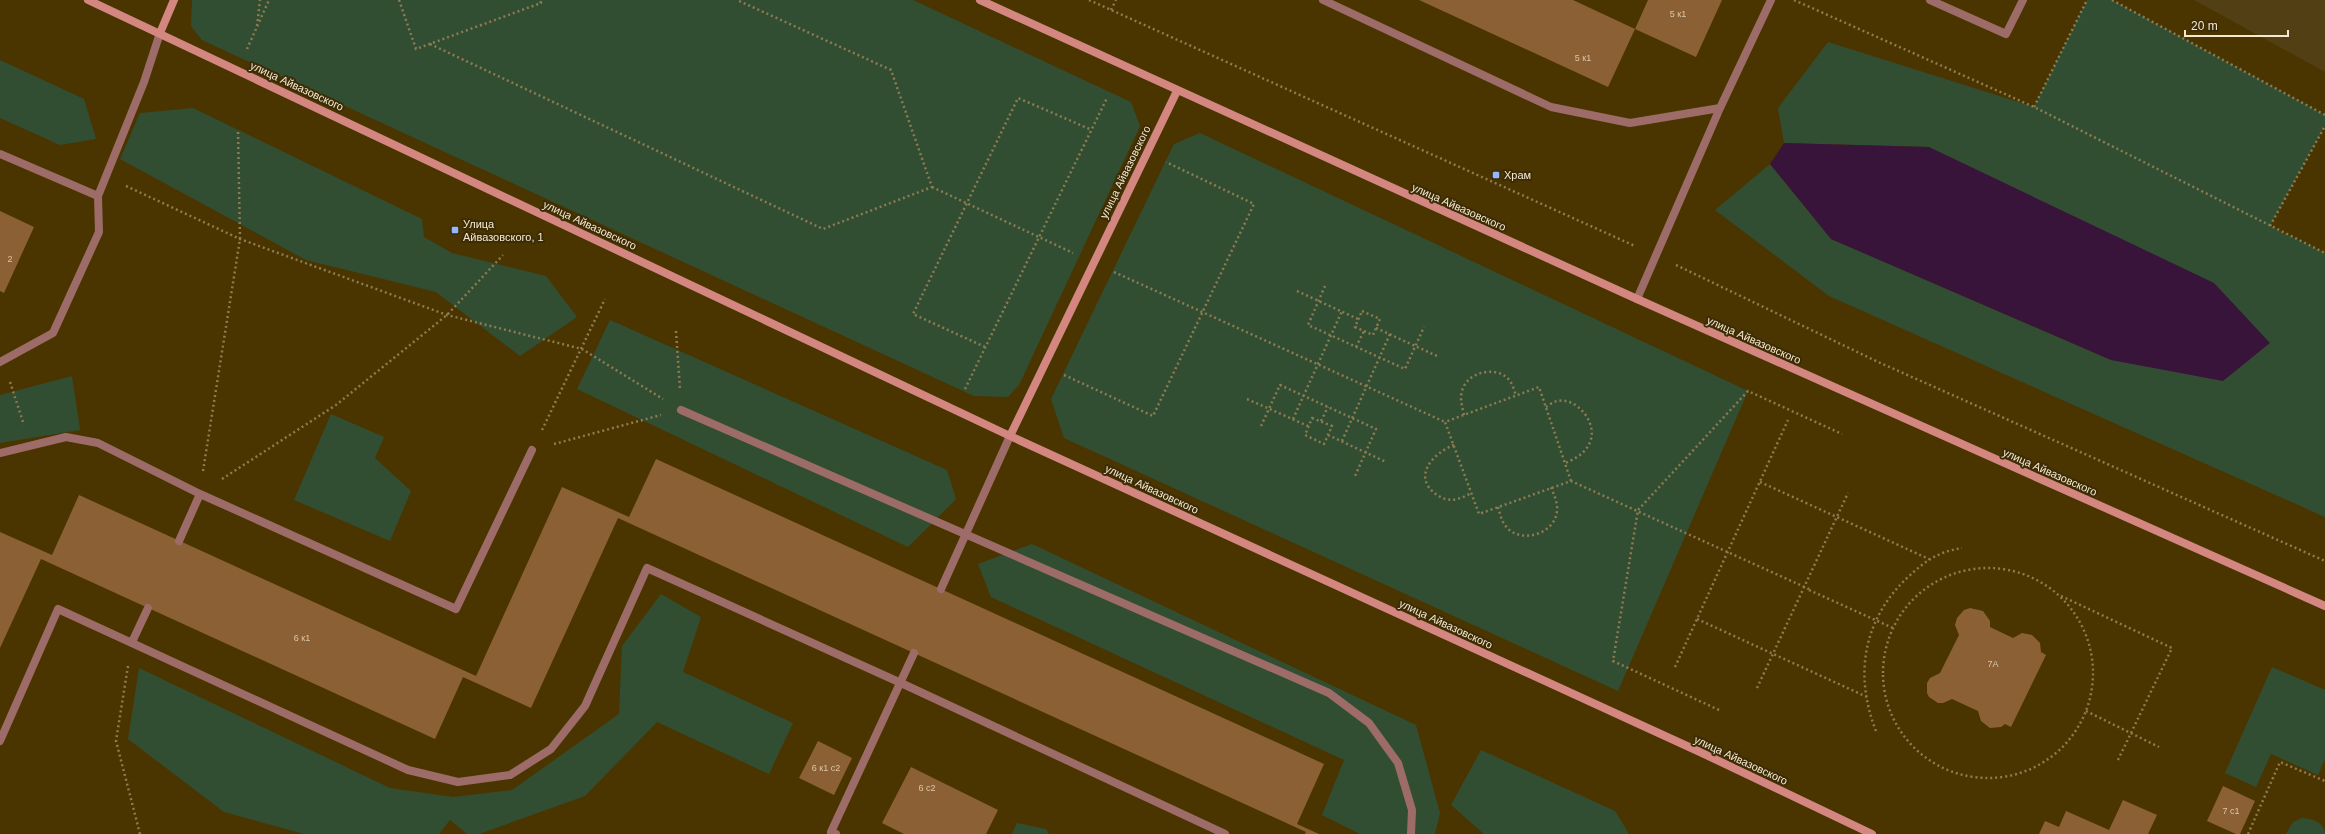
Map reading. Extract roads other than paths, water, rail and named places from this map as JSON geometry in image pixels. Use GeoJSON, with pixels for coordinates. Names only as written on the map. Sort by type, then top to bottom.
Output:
{"type":"FeatureCollection","features":[{"type":"Feature","properties":{"kind":"main road","name":"улица Айвазовского"},"geometry":{"type":"LineString","coordinates":[[88,0],[1010,436],[1700,752],[1872,834]]}},
{"type":"Feature","properties":{"kind":"main road"},"geometry":{"type":"LineString","coordinates":[[160,33],[174,0]]}},
{"type":"Feature","properties":{"kind":"main road","name":"улица Айвазовского"},"geometry":{"type":"LineString","coordinates":[[980,0],[1636,300],[2325,606]]}},
{"type":"Feature","properties":{"kind":"main road","name":"улица Айвазовского"},"geometry":{"type":"LineString","coordinates":[[1010,436],[1177,91]]}},
{"type":"Feature","properties":{"kind":"lane"},"geometry":{"type":"LineString","coordinates":[[1323,0],[1551,107],[1630,123],[1720,108]]}},
{"type":"Feature","properties":{"kind":"lane"},"geometry":{"type":"LineString","coordinates":[[1636,300],[1657,256],[1720,108],[1771,0]]}},
{"type":"Feature","properties":{"kind":"lane"},"geometry":{"type":"LineString","coordinates":[[1930,0],[2006,34],[2022,0]]}},
{"type":"Feature","properties":{"kind":"lane"},"geometry":{"type":"LineString","coordinates":[[2,361],[53,333],[99,232],[98,196],[107,177],[144,82],[160,33]]}},
{"type":"Feature","properties":{"kind":"lane"},"geometry":{"type":"LineString","coordinates":[[0,154],[98,196]]}},
{"type":"Feature","properties":{"kind":"lane"},"geometry":{"type":"LineString","coordinates":[[681,410],[1329,693],[1369,723],[1398,763],[1412,810],[1410,834]]}},
{"type":"Feature","properties":{"kind":"lane"},"geometry":{"type":"LineString","coordinates":[[941,590],[1010,436]]}},
{"type":"Feature","properties":{"kind":"lane"},"geometry":{"type":"LineString","coordinates":[[0,453],[66,437],[98,444],[200,494],[456,609],[532,450]]}},
{"type":"Feature","properties":{"kind":"lane"},"geometry":{"type":"LineString","coordinates":[[179,541],[200,494]]}},
{"type":"Feature","properties":{"kind":"lane"},"geometry":{"type":"LineString","coordinates":[[0,742],[58,610],[132,642],[408,770],[458,782],[510,775],[551,749],[585,706],[647,568],[901,683],[1225,834]]}},
{"type":"Feature","properties":{"kind":"lane"},"geometry":{"type":"LineString","coordinates":[[132,642],[148,608]]}},
{"type":"Feature","properties":{"kind":"lane"},"geometry":{"type":"LineString","coordinates":[[836,834],[831,832],[914,653]]}},
{"type":"Feature","properties":{"kind":"place","name":"Храм"},"geometry":{"type":"Point","coordinates":[1496,175]}},
{"type":"Feature","properties":{"kind":"place","name":"Улица Айвазовского, 1"},"geometry":{"type":"Point","coordinates":[455,230]}}]}
